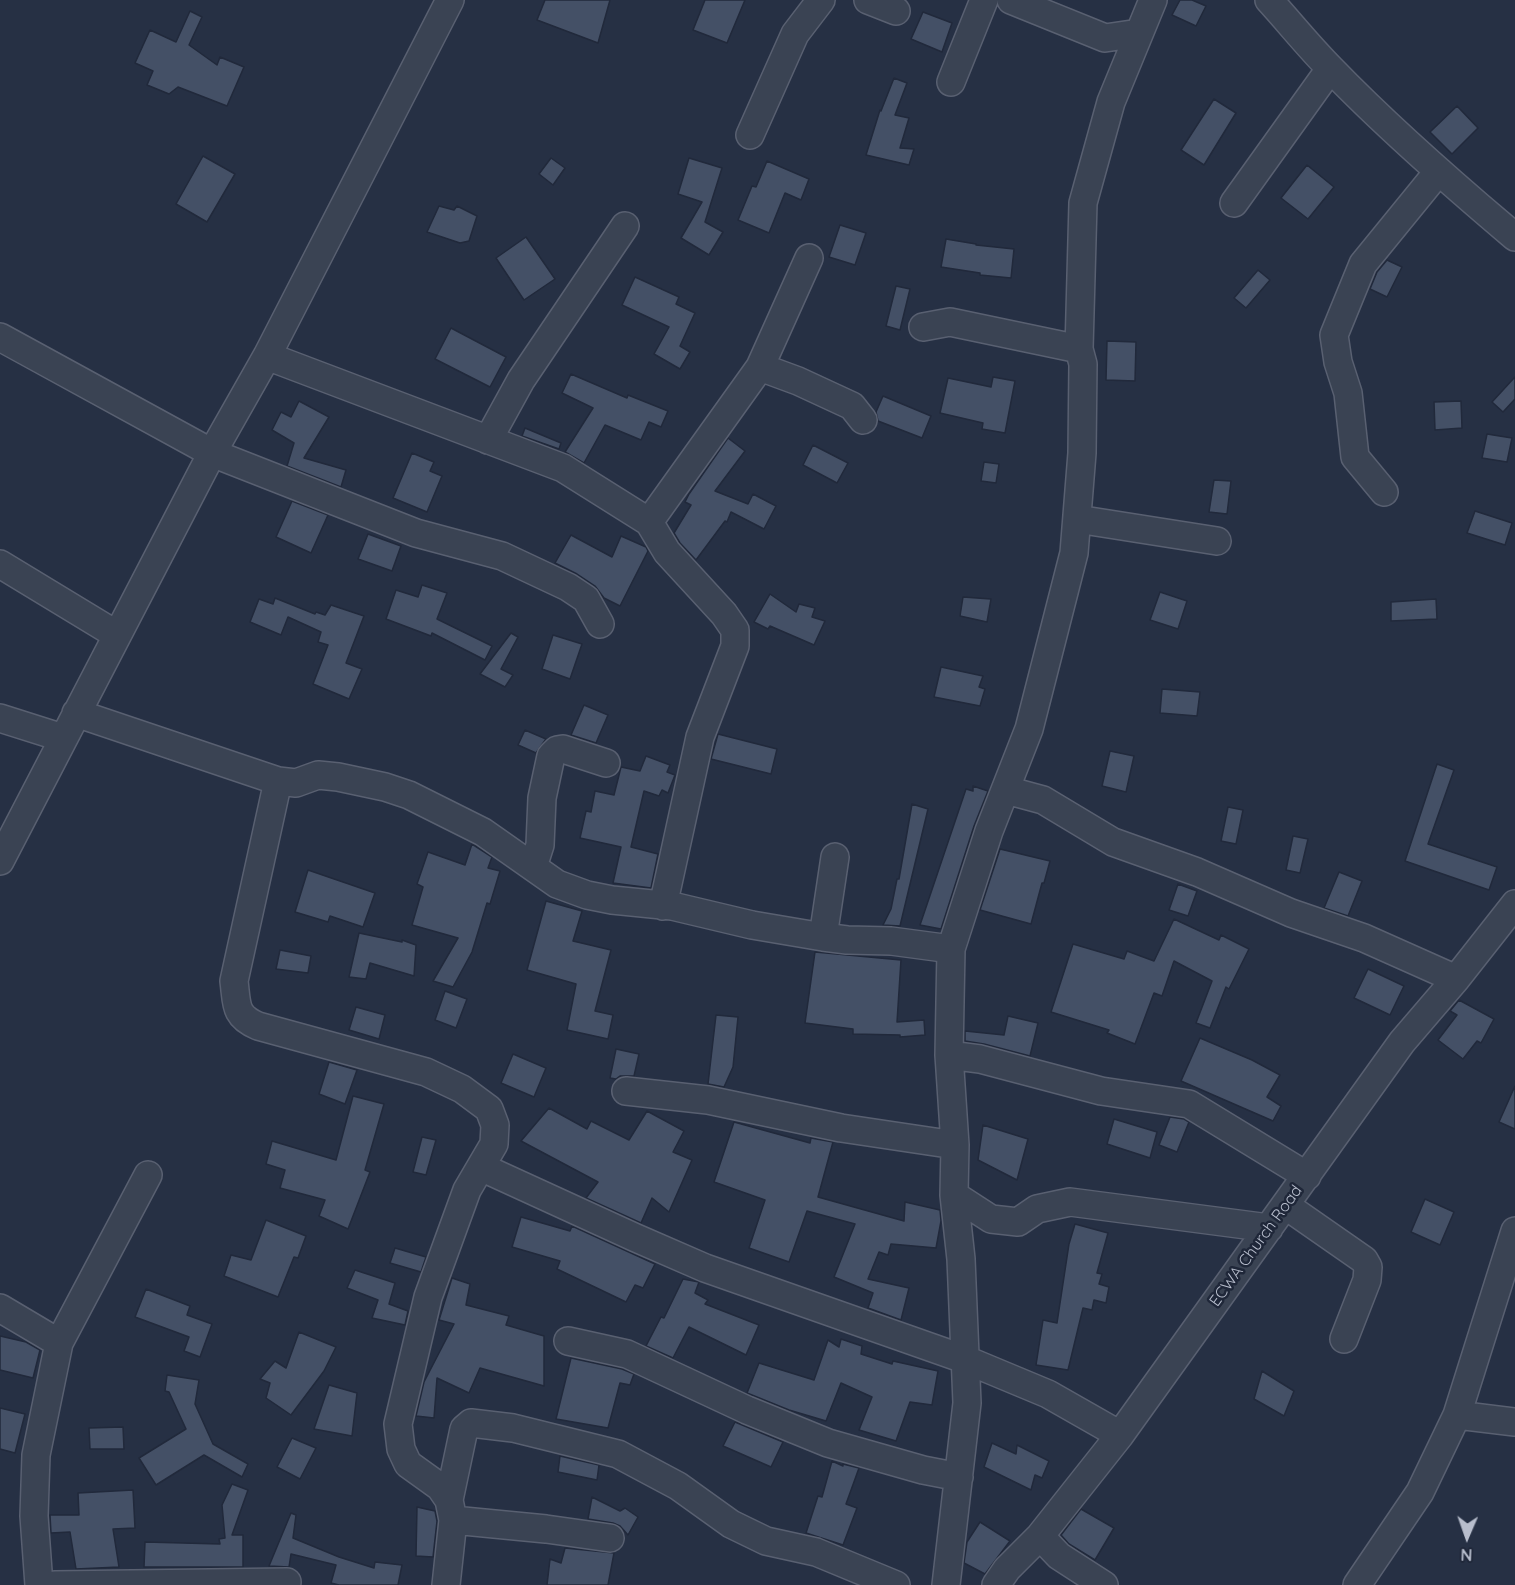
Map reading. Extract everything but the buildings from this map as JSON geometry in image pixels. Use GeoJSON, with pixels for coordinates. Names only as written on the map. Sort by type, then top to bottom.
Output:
{"type":"FeatureCollection","features":[{"type":"Feature","properties":{"kind":"street"},"geometry":{"type":"LineString","coordinates":[[0,861],[212,453],[267,356],[450,0]]}},
{"type":"Feature","properties":{"kind":"street"},"geometry":{"type":"LineString","coordinates":[[750,135],[795,34],[821,0]]}},
{"type":"Feature","properties":{"kind":"street"},"geometry":{"type":"LineString","coordinates":[[868,0],[896,11]]}},
{"type":"Feature","properties":{"kind":"street"},"geometry":{"type":"LineString","coordinates":[[951,82],[984,0]]}},
{"type":"Feature","properties":{"kind":"street"},"geometry":{"type":"LineString","coordinates":[[1011,0],[1105,38],[1139,33]]}},
{"type":"Feature","properties":{"kind":"street"},"geometry":{"type":"LineString","coordinates":[[946,1585],[967,1403],[961,1259],[954,1195],[955,1145],[949,1055],[951,949],[990,831],[1029,729],[1074,553],[1082,453],[1083,364],[1079,349],[1083,203],[1111,102],[1152,0]]}},
{"type":"Feature","properties":{"kind":"street"},"geometry":{"type":"LineString","coordinates":[[1269,0],[1330,69],[1438,172],[1515,237]]}},
{"type":"Feature","properties":{"kind":"street"},"geometry":{"type":"LineString","coordinates":[[1234,203],[1330,69]]}},
{"type":"Feature","properties":{"kind":"street"},"geometry":{"type":"LineString","coordinates":[[1384,492],[1355,457],[1348,393],[1338,362],[1334,335],[1363,264],[1438,172]]}},
{"type":"Feature","properties":{"kind":"street"},"geometry":{"type":"LineString","coordinates":[[488,440],[521,380],[625,226]]}},
{"type":"Feature","properties":{"kind":"street"},"geometry":{"type":"LineString","coordinates":[[648,522],[760,367],[809,258]]}},
{"type":"Feature","properties":{"kind":"street"},"geometry":{"type":"LineString","coordinates":[[923,327],[950,322],[1079,349]]}},
{"type":"Feature","properties":{"kind":"street"},"geometry":{"type":"LineString","coordinates":[[0,337],[212,453],[416,533],[502,556],[568,587],[586,599],[600,624]]}},
{"type":"Feature","properties":{"kind":"street"},"geometry":{"type":"LineString","coordinates":[[267,356],[563,468],[648,522],[667,552],[724,614],[735,630],[735,645],[700,737],[663,906]]}},
{"type":"Feature","properties":{"kind":"street"},"geometry":{"type":"LineString","coordinates":[[760,367],[798,381],[852,406],[863,420]]}},
{"type":"Feature","properties":{"kind":"street"},"geometry":{"type":"LineString","coordinates":[[1077,519],[1217,541]]}},
{"type":"Feature","properties":{"kind":"street"},"geometry":{"type":"LineString","coordinates":[[0,564],[117,635]]}},
{"type":"Feature","properties":{"kind":"street"},"geometry":{"type":"LineString","coordinates":[[76,713],[278,781],[296,783],[318,775],[393,789],[483,832],[557,884],[587,895],[672,906],[752,925],[823,937],[891,941],[951,949]]}},
{"type":"Feature","properties":{"kind":"street"},"geometry":{"type":"LineString","coordinates":[[0,718],[63,738]]}},
{"type":"Feature","properties":{"kind":"street"},"geometry":{"type":"LineString","coordinates":[[533,867],[540,844],[542,798],[551,756],[557,750],[563,749],[606,764]]}},
{"type":"Feature","properties":{"kind":"street"},"geometry":{"type":"LineString","coordinates":[[278,781],[234,981],[238,1008],[244,1020],[258,1026],[426,1072],[462,1089],[489,1109],[495,1125],[495,1144],[467,1190],[428,1297],[398,1424],[401,1449],[408,1464],[440,1487],[451,1510]]}},
{"type":"Feature","properties":{"kind":"street"},"geometry":{"type":"LineString","coordinates":[[1006,790],[1043,800],[1113,842],[1197,872],[1291,913],[1364,938],[1456,979]]}},
{"type":"Feature","properties":{"kind":"street"},"geometry":{"type":"LineString","coordinates":[[823,937],[835,857]]}},
{"type":"Feature","properties":{"kind":"street","name":"ECWA Church Road"},"geometry":{"type":"LineString","coordinates":[[996,1585],[1007,1569],[1040,1536],[1120,1435],[1402,1042],[1456,979],[1515,904]]}},
{"type":"Feature","properties":{"kind":"street"},"geometry":{"type":"LineString","coordinates":[[949,1055],[980,1059],[1025,1073],[1053,1077],[1101,1091],[1189,1104],[1306,1176]]}},
{"type":"Feature","properties":{"kind":"street"},"geometry":{"type":"LineString","coordinates":[[626,1091],[708,1100],[842,1128],[955,1145]]}},
{"type":"Feature","properties":{"kind":"street"},"geometry":{"type":"LineString","coordinates":[[481,1167],[705,1268],[964,1359],[1048,1394],[1120,1435]]}},
{"type":"Feature","properties":{"kind":"street"},"geometry":{"type":"LineString","coordinates":[[39,1585],[34,1516],[36,1455],[59,1343],[148,1175]]}},
{"type":"Feature","properties":{"kind":"street"},"geometry":{"type":"LineString","coordinates":[[954,1195],[991,1219],[1018,1222],[1037,1209],[1070,1202],[1269,1228]]}},
{"type":"Feature","properties":{"kind":"street"},"geometry":{"type":"LineString","coordinates":[[1285,1205],[1364,1260],[1368,1267],[1367,1280],[1344,1339]]}},
{"type":"Feature","properties":{"kind":"street"},"geometry":{"type":"LineString","coordinates":[[1357,1585],[1420,1492],[1457,1414],[1515,1231]]}},
{"type":"Feature","properties":{"kind":"street"},"geometry":{"type":"LineString","coordinates":[[0,1308],[59,1343]]}},
{"type":"Feature","properties":{"kind":"street"},"geometry":{"type":"LineString","coordinates":[[568,1341],[627,1354],[747,1410],[828,1443],[923,1470],[959,1477]]}},
{"type":"Feature","properties":{"kind":"street"},"geometry":{"type":"LineString","coordinates":[[1457,1414],[1515,1422]]}},
{"type":"Feature","properties":{"kind":"street"},"geometry":{"type":"LineString","coordinates":[[446,1585],[451,1510],[464,1429],[471,1423],[513,1428],[618,1454],[678,1486],[730,1524],[766,1541],[816,1552],[896,1585]]}},
{"type":"Feature","properties":{"kind":"street"},"geometry":{"type":"LineString","coordinates":[[451,1510],[546,1529],[610,1538]]}},
{"type":"Feature","properties":{"kind":"street"},"geometry":{"type":"LineString","coordinates":[[1040,1536],[1059,1556],[1104,1585]]}},
{"type":"Feature","properties":{"kind":"street"},"geometry":{"type":"LineString","coordinates":[[55,1585],[286,1582]]}}]}
